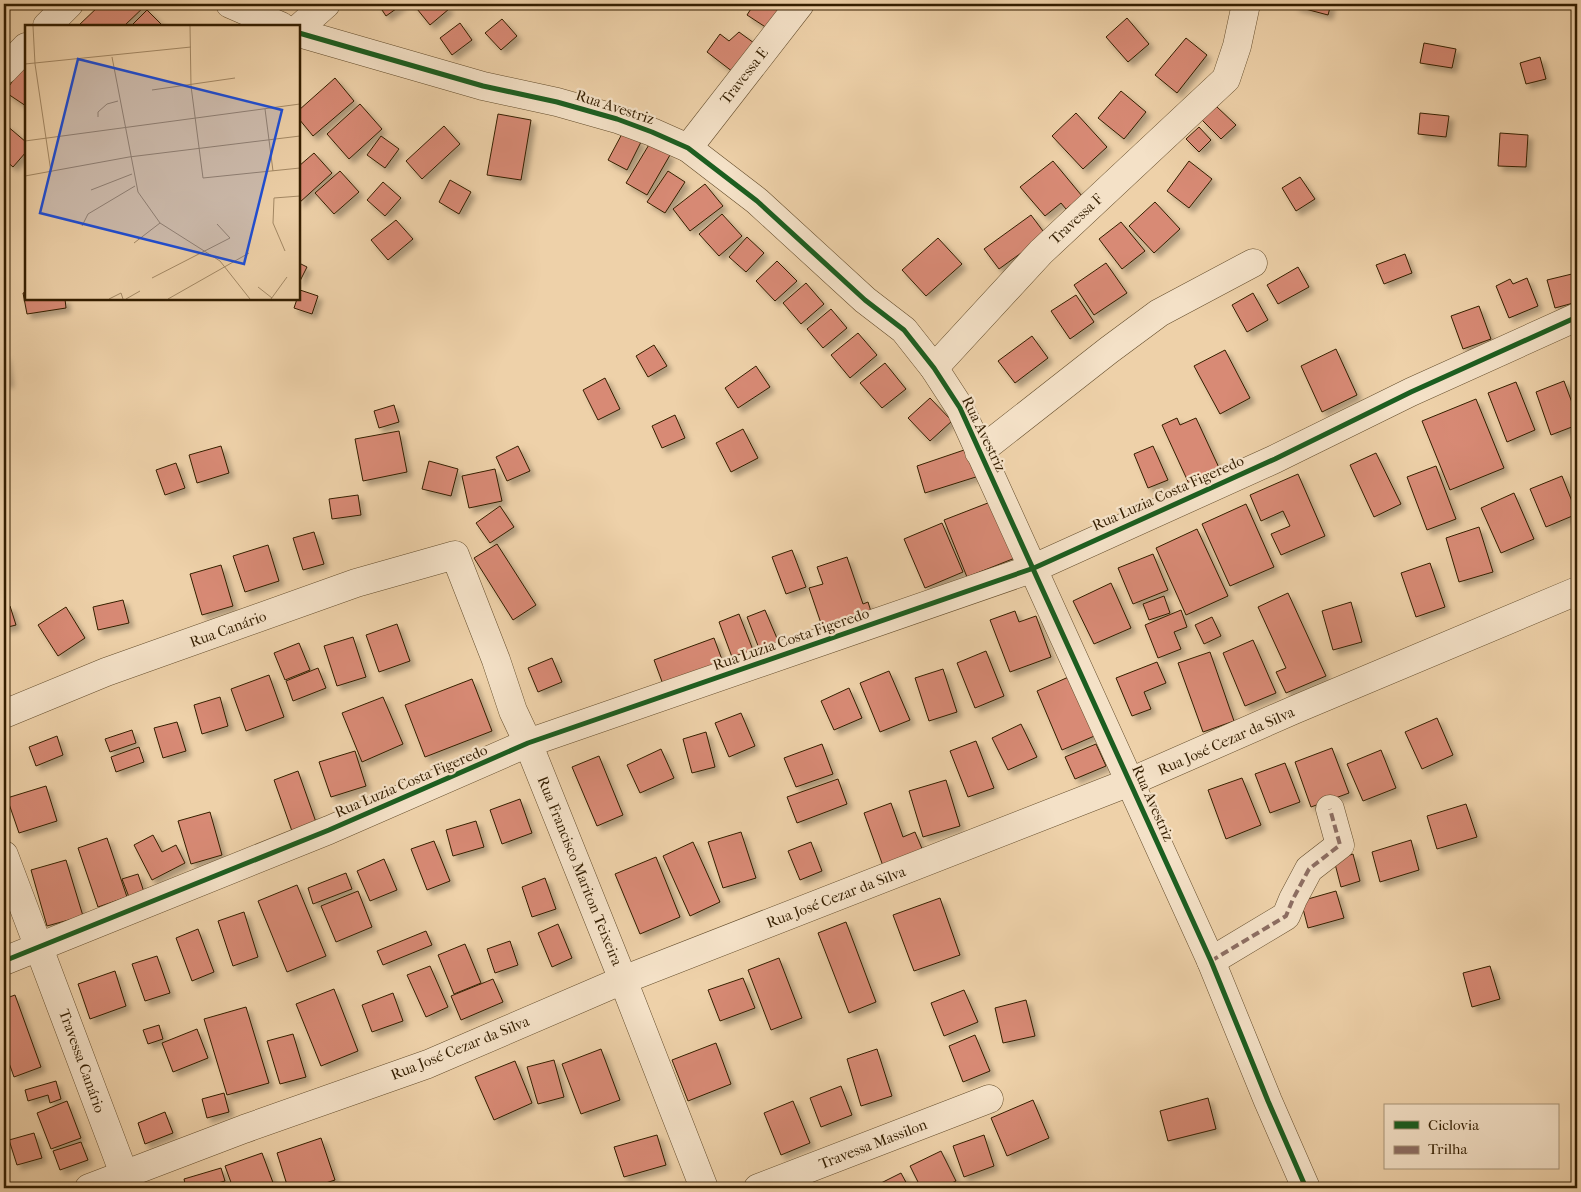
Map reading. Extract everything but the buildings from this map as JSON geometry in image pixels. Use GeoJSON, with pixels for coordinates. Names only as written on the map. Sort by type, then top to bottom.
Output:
{"type":"FeatureCollection","features":[{"type":"Feature","properties":{"kind":"street"},"geometry":{"type":"LineString","coordinates":[[48,25],[69,4]]}},
{"type":"Feature","properties":{"kind":"street"},"geometry":{"type":"LineString","coordinates":[[230,4],[279,25]]}},
{"type":"Feature","properties":{"kind":"street"},"geometry":{"type":"LineString","coordinates":[[300,27],[326,4]]}},
{"type":"Feature","properties":{"kind":"street","name":"Travessa E"},"geometry":{"type":"LineString","coordinates":[[688,148],[800,4]]}},
{"type":"Feature","properties":{"kind":"street","name":"Travessa F"},"geometry":{"type":"LineString","coordinates":[[934,368],[1041,252],[1226,78],[1237,46],[1246,4]]}},
{"type":"Feature","properties":{"kind":"street","name":"Rua Avestriz"},"geometry":{"type":"LineString","coordinates":[[300,34],[483,86],[557,102],[617,118],[688,148],[756,201],[866,300],[904,330],[934,368],[960,408],[1211,960],[1268,1101],[1306,1188]]}},
{"type":"Feature","properties":{"kind":"street"},"geometry":{"type":"LineString","coordinates":[[4,70],[25,48]]}},
{"type":"Feature","properties":{"kind":"street"},"geometry":{"type":"LineString","coordinates":[[980,452],[1159,313],[1253,263]]}},
{"type":"Feature","properties":{"kind":"street","name":"Rua Luzia Costa Figeredo"},"geometry":{"type":"LineString","coordinates":[[4,961],[329,830],[528,743],[1034,568],[1275,459],[1412,392],[1576,319]]}},
{"type":"Feature","properties":{"kind":"street","name":"Rua Canário"},"geometry":{"type":"LineString","coordinates":[[4,714],[106,672],[356,583],[455,555]]}},
{"type":"Feature","properties":{"kind":"street","name":"Rua Francisco Mariton Teixeira"},"geometry":{"type":"LineString","coordinates":[[455,555],[514,711],[623,980],[704,1188]]}},
{"type":"Feature","properties":{"kind":"street","name":"Rua José Cezar da Silva"},"geometry":{"type":"LineString","coordinates":[[89,1188],[244,1129],[428,1064],[623,980],[1130,782],[1294,710],[1577,591]]}},
{"type":"Feature","properties":{"kind":"street"},"geometry":{"type":"LineString","coordinates":[[1211,960],[1286,916],[1293,898],[1309,870],[1340,845],[1330,810]]}},
{"type":"Feature","properties":{"kind":"street","name":"Travessa Canário"},"geometry":{"type":"LineString","coordinates":[[4,855],[124,1174]]}},
{"type":"Feature","properties":{"kind":"street","name":"Travessa Massilon"},"geometry":{"type":"LineString","coordinates":[[758,1188],[989,1099]]}},
{"type":"Feature","properties":{"kind":"marked path"},"geometry":{"type":"LineString","coordinates":[[1211,961],[1286,916],[1309,869],[1340,845],[1330,809]]}},
{"type":"Feature","properties":{"kind":"cycle path"},"geometry":{"type":"LineString","coordinates":[[300,33],[483,86],[557,102],[617,119],[688,148],[757,201],[865,300],[904,330],[934,368],[960,408],[1211,961],[1306,1188]]}},
{"type":"Feature","properties":{"kind":"cycle path"},"geometry":{"type":"LineString","coordinates":[[4,961],[329,830],[528,743],[1034,568],[1275,459],[1411,392],[1577,317]]}}]}
